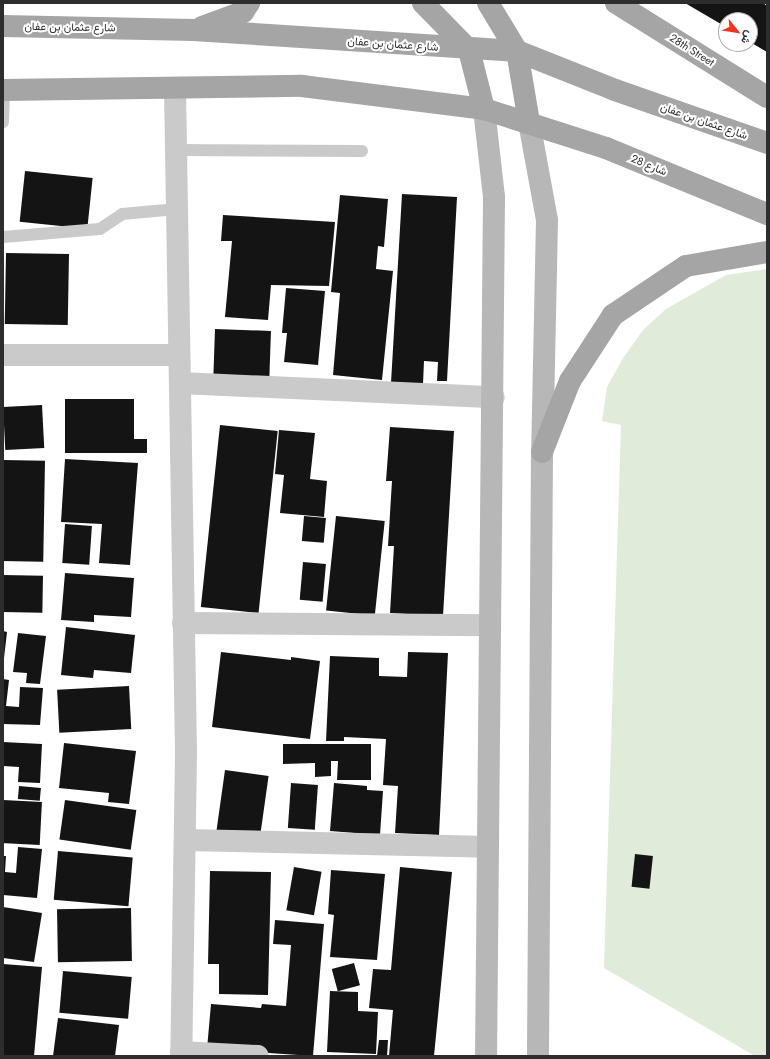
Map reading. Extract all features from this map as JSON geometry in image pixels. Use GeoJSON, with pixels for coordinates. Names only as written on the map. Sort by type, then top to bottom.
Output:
{"type":"FeatureCollection","features":[{"type":"Feature","properties":{"kind":"main road"},"geometry":{"type":"LineString","coordinates":[[193,30],[243,12],[249,3]]}},
{"type":"Feature","properties":{"kind":"main road"},"geometry":{"type":"LineString","coordinates":[[424,3],[469,50],[484,109]]}},
{"type":"Feature","properties":{"kind":"main road"},"geometry":{"type":"LineString","coordinates":[[4,90],[302,86],[484,109],[529,122],[517,51],[488,3]]}},
{"type":"Feature","properties":{"kind":"main road","name":"28th Street"},"geometry":{"type":"LineString","coordinates":[[616,3],[767,97]]}},
{"type":"Feature","properties":{"kind":"main road","name":"شارع عثمان بن عفان"},"geometry":{"type":"LineString","coordinates":[[3,26],[193,30],[469,50],[517,51],[615,90],[767,143]]}},
{"type":"Feature","properties":{"kind":"main road","name":"شارع 28"},"geometry":{"type":"LineString","coordinates":[[529,122],[606,148],[767,214]]}},
{"type":"Feature","properties":{"kind":"main road"},"geometry":{"type":"LineString","coordinates":[[542,452],[570,381],[613,315],[686,266],[767,252]]}},
{"type":"Feature","properties":{"kind":"street"},"geometry":{"type":"LineString","coordinates":[[175,88],[186,754],[181,1054],[258,1056]]}},
{"type":"Feature","properties":{"kind":"street"},"geometry":{"type":"LineString","coordinates":[[484,109],[494,197],[494,397],[490,625],[486,1056]]}},
{"type":"Feature","properties":{"kind":"street"},"geometry":{"type":"LineString","coordinates":[[529,122],[547,220],[542,452],[538,1056]]}},
{"type":"Feature","properties":{"kind":"street"},"geometry":{"type":"LineString","coordinates":[[3,355],[179,355]]}},
{"type":"Feature","properties":{"kind":"street"},"geometry":{"type":"LineString","coordinates":[[180,383],[494,397]]}},
{"type":"Feature","properties":{"kind":"street"},"geometry":{"type":"LineString","coordinates":[[183,624],[490,625]]}},
{"type":"Feature","properties":{"kind":"street"},"geometry":{"type":"LineString","coordinates":[[185,840],[488,847]]}},
{"type":"Feature","properties":{"kind":"lane"},"geometry":{"type":"LineString","coordinates":[[3,122],[4,90]]}},
{"type":"Feature","properties":{"kind":"lane"},"geometry":{"type":"LineString","coordinates":[[176,150],[362,152]]}},
{"type":"Feature","properties":{"kind":"lane"},"geometry":{"type":"LineString","coordinates":[[3,237],[100,229],[122,214],[177,209]]}},
{"type":"Feature","properties":{"kind":"green space"},"geometry":{"type":"Polygon","coordinates":[[[767,269],[767,1056],[755,1056],[604,968],[621,425],[602,421],[607,387],[623,358],[643,330],[666,309],[726,275],[767,269]]]}},
{"type":"Feature","properties":{"kind":"building"},"geometry":{"type":"Polygon","coordinates":[[[685,3],[763,3],[767,6],[767,52],[758,47],[758,12],[718,12],[718,22],[685,3]]]}},
{"type":"Feature","properties":{"kind":"building"},"geometry":{"type":"Polygon","coordinates":[[[25,171],[93,178],[87,229],[20,222],[25,171]]]}},
{"type":"Feature","properties":{"kind":"building"},"geometry":{"type":"Polygon","coordinates":[[[402,194],[457,197],[447,381],[437,381],[438,362],[424,361],[423,384],[391,383],[402,194]]]}},
{"type":"Feature","properties":{"kind":"building"},"geometry":{"type":"Polygon","coordinates":[[[340,195],[388,199],[384,247],[378,246],[376,269],[393,271],[382,380],[333,375],[340,293],[331,292],[340,195]]]}},
{"type":"Feature","properties":{"kind":"building"},"geometry":{"type":"Polygon","coordinates":[[[223,215],[335,222],[329,286],[271,285],[268,320],[225,317],[232,241],[221,241],[223,215]]]}},
{"type":"Feature","properties":{"kind":"building"},"geometry":{"type":"Polygon","coordinates":[[[6,253],[69,254],[68,325],[5,324],[6,253]]]}},
{"type":"Feature","properties":{"kind":"building"},"geometry":{"type":"Polygon","coordinates":[[[286,288],[325,291],[318,365],[284,362],[287,333],[282,333],[286,288]]]}},
{"type":"Feature","properties":{"kind":"building"},"geometry":{"type":"Polygon","coordinates":[[[215,329],[271,331],[269,378],[213,376],[215,329]]]}},
{"type":"Feature","properties":{"kind":"building"},"geometry":{"type":"Polygon","coordinates":[[[65,399],[134,399],[134,439],[147,439],[147,453],[65,453],[65,399]]]}},
{"type":"Feature","properties":{"kind":"building"},"geometry":{"type":"Polygon","coordinates":[[[42,405],[44,448],[5,450],[3,407],[42,405]]]}},
{"type":"Feature","properties":{"kind":"building"},"geometry":{"type":"Polygon","coordinates":[[[220,425],[278,431],[259,613],[201,607],[220,425]]]}},
{"type":"Feature","properties":{"kind":"building"},"geometry":{"type":"Polygon","coordinates":[[[390,427],[454,431],[443,616],[390,613],[394,546],[388,546],[392,481],[386,481],[390,427]]]}},
{"type":"Feature","properties":{"kind":"building"},"geometry":{"type":"Polygon","coordinates":[[[279,430],[315,433],[310,479],[327,481],[324,517],[280,513],[284,475],[275,474],[279,430]]]}},
{"type":"Feature","properties":{"kind":"building"},"geometry":{"type":"Polygon","coordinates":[[[65,459],[138,463],[130,565],[99,563],[102,524],[61,522],[65,459]]]}},
{"type":"Feature","properties":{"kind":"building"},"geometry":{"type":"Polygon","coordinates":[[[3,460],[45,461],[43,562],[3,561],[3,460]]]}},
{"type":"Feature","properties":{"kind":"building"},"geometry":{"type":"Polygon","coordinates":[[[304,516],[326,518],[324,543],[302,541],[304,516]]]}},
{"type":"Feature","properties":{"kind":"building"},"geometry":{"type":"Polygon","coordinates":[[[336,516],[385,521],[375,616],[326,610],[336,516]]]}},
{"type":"Feature","properties":{"kind":"building"},"geometry":{"type":"Polygon","coordinates":[[[65,524],[92,526],[89,565],[62,563],[65,524]]]}},
{"type":"Feature","properties":{"kind":"building"},"geometry":{"type":"Polygon","coordinates":[[[303,562],[326,564],[323,602],[300,600],[303,562]]]}},
{"type":"Feature","properties":{"kind":"building"},"geometry":{"type":"Polygon","coordinates":[[[65,573],[134,578],[131,617],[94,615],[94,622],[61,620],[65,573]]]}},
{"type":"Feature","properties":{"kind":"building"},"geometry":{"type":"Polygon","coordinates":[[[3,575],[43,576],[42,613],[3,612],[3,575]]]}},
{"type":"Feature","properties":{"kind":"building"},"geometry":{"type":"Polygon","coordinates":[[[66,627],[135,635],[131,673],[94,670],[93,678],[61,675],[66,627]]]}},
{"type":"Feature","properties":{"kind":"building"},"geometry":{"type":"Polygon","coordinates":[[[3,631],[7,632],[4,658],[3,658],[3,631]]]}},
{"type":"Feature","properties":{"kind":"building"},"geometry":{"type":"Polygon","coordinates":[[[18,633],[46,636],[40,684],[26,683],[27,673],[13,672],[18,633]]]}},
{"type":"Feature","properties":{"kind":"building"},"geometry":{"type":"Polygon","coordinates":[[[221,652],[291,660],[291,657],[320,661],[310,739],[212,727],[221,652]]]}},
{"type":"Feature","properties":{"kind":"building"},"geometry":{"type":"Polygon","coordinates":[[[408,652],[448,653],[439,835],[395,833],[398,786],[383,785],[386,739],[344,737],[344,741],[326,741],[330,656],[379,658],[379,676],[407,677],[408,652]]]}},
{"type":"Feature","properties":{"kind":"building"},"geometry":{"type":"Polygon","coordinates":[[[3,679],[9,680],[6,706],[19,707],[20,687],[43,688],[40,725],[3,724],[3,679]]]}},
{"type":"Feature","properties":{"kind":"building"},"geometry":{"type":"Polygon","coordinates":[[[129,686],[131,729],[59,733],[57,690],[129,686]]]}},
{"type":"Feature","properties":{"kind":"building"},"geometry":{"type":"Polygon","coordinates":[[[3,742],[42,744],[40,783],[18,782],[19,767],[3,766],[3,742]]]}},
{"type":"Feature","properties":{"kind":"building"},"geometry":{"type":"Polygon","coordinates":[[[64,743],[136,751],[129,804],[108,802],[109,793],[59,788],[64,743]]]}},
{"type":"Feature","properties":{"kind":"building"},"geometry":{"type":"Polygon","coordinates":[[[283,744],[371,744],[371,780],[337,780],[338,761],[331,761],[331,776],[315,777],[315,763],[283,764],[283,744]]]}},
{"type":"Feature","properties":{"kind":"building"},"geometry":{"type":"Polygon","coordinates":[[[225,770],[269,776],[260,837],[217,830],[225,770]]]}},
{"type":"Feature","properties":{"kind":"building"},"geometry":{"type":"Polygon","coordinates":[[[291,783],[318,785],[315,830],[288,828],[291,783]]]}},
{"type":"Feature","properties":{"kind":"building"},"geometry":{"type":"Polygon","coordinates":[[[334,783],[367,786],[367,790],[383,791],[380,835],[330,831],[334,783]]]}},
{"type":"Feature","properties":{"kind":"building"},"geometry":{"type":"Polygon","coordinates":[[[19,786],[41,788],[40,801],[18,799],[19,786]]]}},
{"type":"Feature","properties":{"kind":"building"},"geometry":{"type":"Polygon","coordinates":[[[3,800],[42,802],[40,845],[3,843],[3,800]]]}},
{"type":"Feature","properties":{"kind":"building"},"geometry":{"type":"Polygon","coordinates":[[[65,800],[136,810],[131,850],[59,840],[65,800]]]}},
{"type":"Feature","properties":{"kind":"building"},"geometry":{"type":"Polygon","coordinates":[[[18,847],[42,849],[37,898],[3,895],[3,856],[6,856],[5,872],[16,873],[18,847]]]}},
{"type":"Feature","properties":{"kind":"building"},"geometry":{"type":"Polygon","coordinates":[[[58,851],[133,858],[128,906],[54,900],[58,851]]]}},
{"type":"Feature","properties":{"kind":"building"},"geometry":{"type":"Polygon","coordinates":[[[635,854],[653,856],[649,889],[632,887],[635,854]]]}},
{"type":"Feature","properties":{"kind":"building"},"geometry":{"type":"Polygon","coordinates":[[[294,867],[322,872],[314,915],[286,910],[294,867]]]}},
{"type":"Feature","properties":{"kind":"building"},"geometry":{"type":"Polygon","coordinates":[[[400,867],[452,872],[434,1056],[389,1056],[393,1010],[369,1008],[373,969],[391,970],[400,867]]]}},
{"type":"Feature","properties":{"kind":"building"},"geometry":{"type":"Polygon","coordinates":[[[331,870],[385,874],[377,960],[330,957],[334,915],[328,914],[331,870]]]}},
{"type":"Feature","properties":{"kind":"building"},"geometry":{"type":"Polygon","coordinates":[[[210,871],[271,872],[268,995],[219,994],[219,964],[208,964],[210,871]]]}},
{"type":"Feature","properties":{"kind":"building"},"geometry":{"type":"Polygon","coordinates":[[[3,907],[42,913],[34,962],[3,958],[3,907]]]}},
{"type":"Feature","properties":{"kind":"building"},"geometry":{"type":"Polygon","coordinates":[[[131,908],[132,961],[58,962],[57,909],[131,908]]]}},
{"type":"Feature","properties":{"kind":"building"},"geometry":{"type":"Polygon","coordinates":[[[275,920],[324,924],[313,1056],[207,1049],[211,1004],[261,1008],[262,1004],[286,1006],[291,945],[273,944],[275,920]]]}},
{"type":"Feature","properties":{"kind":"building"},"geometry":{"type":"Polygon","coordinates":[[[354,963],[360,985],[338,991],[332,969],[354,963]]]}},
{"type":"Feature","properties":{"kind":"building"},"geometry":{"type":"Polygon","coordinates":[[[3,964],[42,967],[34,1056],[3,1056],[3,964]]]}},
{"type":"Feature","properties":{"kind":"building"},"geometry":{"type":"Polygon","coordinates":[[[63,971],[132,977],[128,1019],[59,1013],[63,971]]]}},
{"type":"Feature","properties":{"kind":"building"},"geometry":{"type":"Polygon","coordinates":[[[330,991],[358,992],[358,1011],[378,1012],[376,1054],[327,1052],[330,991]]]}},
{"type":"Feature","properties":{"kind":"building"},"geometry":{"type":"Polygon","coordinates":[[[58,1018],[119,1025],[115,1056],[53,1056],[58,1018]]]}},
{"type":"Feature","properties":{"kind":"building"},"geometry":{"type":"Polygon","coordinates":[[[379,1040],[388,1040],[387,1056],[377,1056],[379,1040]]]}}]}
